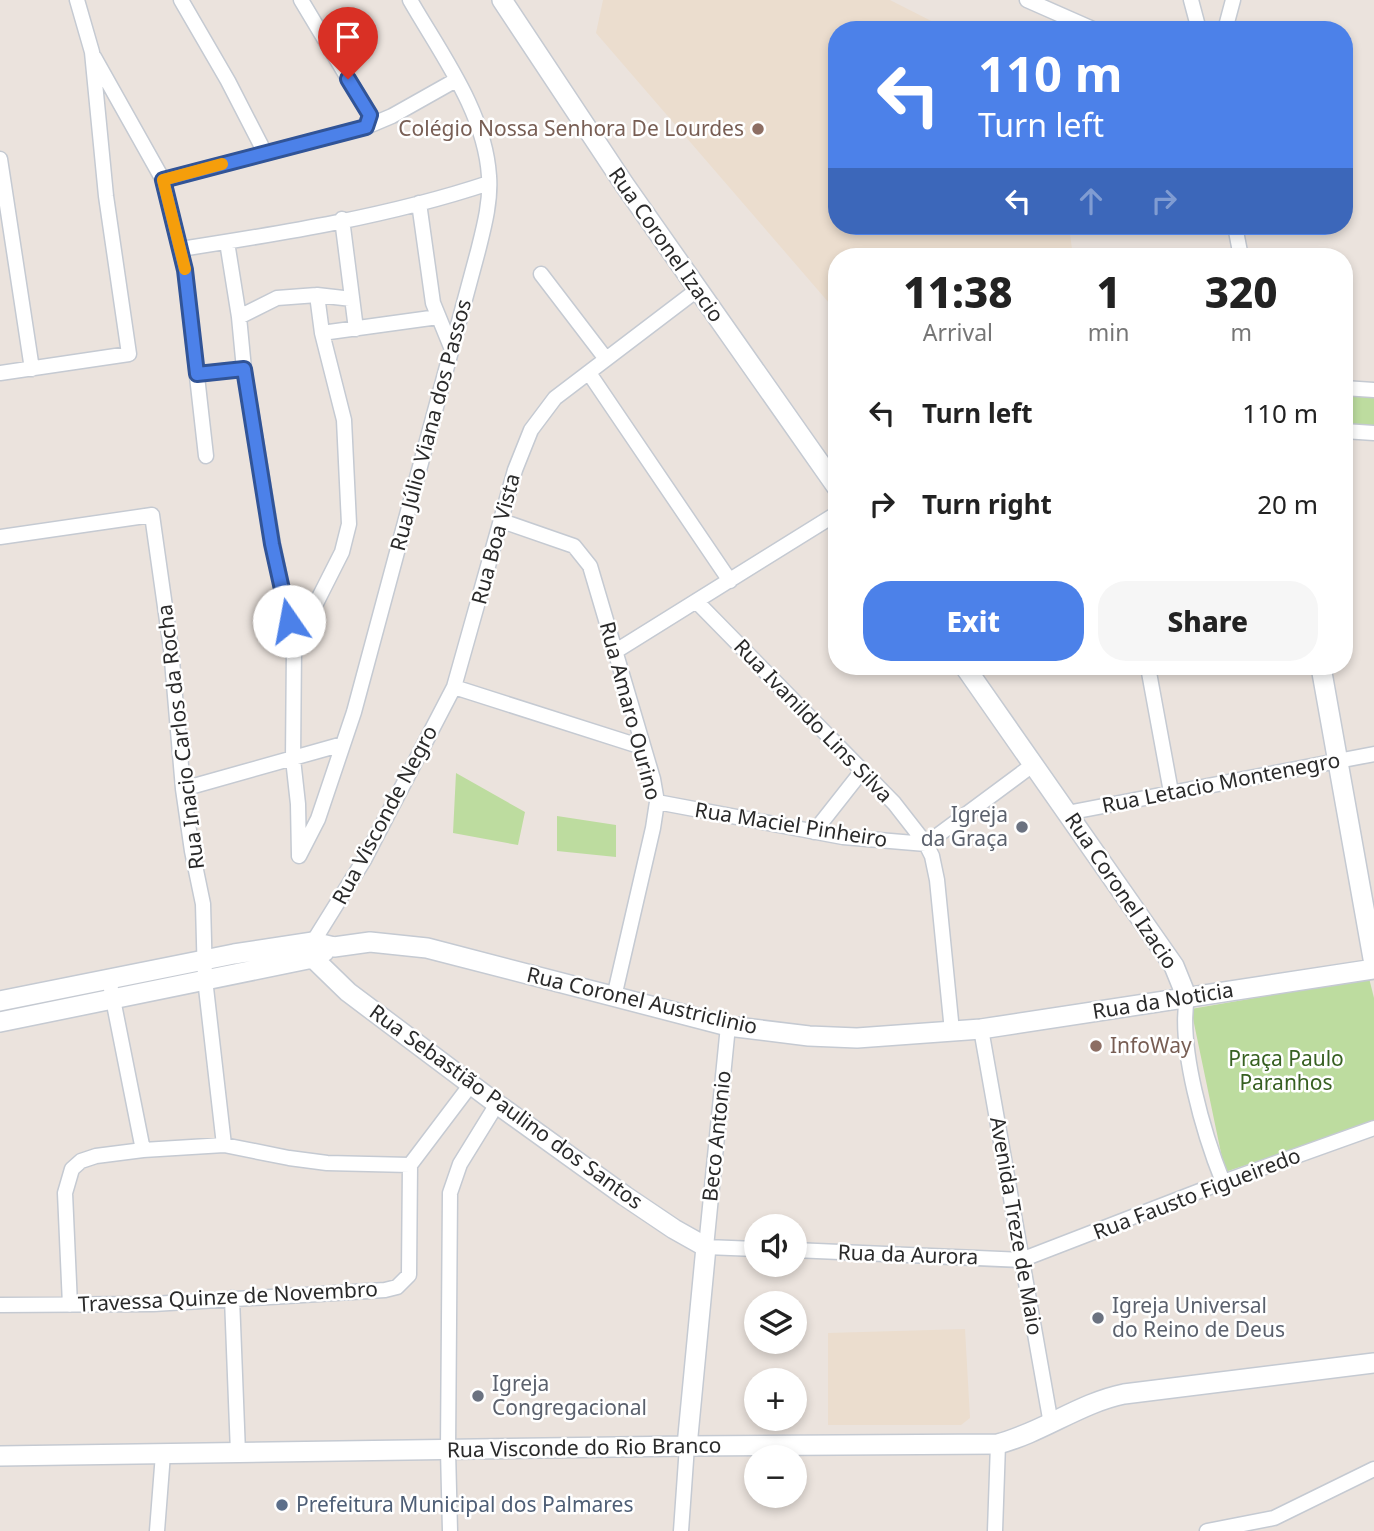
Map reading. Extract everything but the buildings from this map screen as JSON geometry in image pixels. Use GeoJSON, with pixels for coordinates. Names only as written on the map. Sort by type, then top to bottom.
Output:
{"type":"FeatureCollection","features":[{"type":"Feature","properties":{"kind":"main road","name":"Rua Coronel Izacio"},"geometry":{"type":"LineString","coordinates":[[502,0],[624,184],[828,475]]}},
{"type":"Feature","properties":{"kind":"main road","name":"Rua Coronel Izacio"},"geometry":{"type":"LineString","coordinates":[[971,675],[1174,966],[1187,998]]}},
{"type":"Feature","properties":{"kind":"main road"},"geometry":{"type":"LineString","coordinates":[[1323,675],[1374,967]]}},
{"type":"Feature","properties":{"kind":"main road","name":"Rua Coronel Austriclinio"},"geometry":{"type":"LineString","coordinates":[[111,988],[205,969],[370,942],[427,948],[729,1026],[809,1036],[858,1038],[952,1031]]}},
{"type":"Feature","properties":{"kind":"main road","name":"Rua Sebastião Paulino dos Santos"},"geometry":{"type":"LineString","coordinates":[[313,950],[348,992],[625,1196],[706,1247]]}},
{"type":"Feature","properties":{"kind":"main road","name":"Rua da Noticia"},"geometry":{"type":"LineString","coordinates":[[952,1031],[1187,998],[1374,967]]}},
{"type":"Feature","properties":{"kind":"main road"},"geometry":{"type":"LineString","coordinates":[[0,1001],[111,988]]}},
{"type":"Feature","properties":{"kind":"main road"},"geometry":{"type":"LineString","coordinates":[[0,1022],[111,988]]}},
{"type":"Feature","properties":{"kind":"main road"},"geometry":{"type":"LineString","coordinates":[[687,1446],[706,1247]]}},
{"type":"Feature","properties":{"kind":"main road","name":"Rua Visconde do Rio Branco"},"geometry":{"type":"LineString","coordinates":[[0,1456],[998,1444],[1022,1437],[1102,1398],[1374,1363]]}},
{"type":"Feature","properties":{"kind":"street"},"geometry":{"type":"LineString","coordinates":[[0,373],[129,354],[106,196],[92,52],[77,0]]}},
{"type":"Feature","properties":{"kind":"street"},"geometry":{"type":"LineString","coordinates":[[181,0],[228,81],[265,153]]}},
{"type":"Feature","properties":{"kind":"street"},"geometry":{"type":"LineString","coordinates":[[301,0],[370,115],[366,127]]}},
{"type":"Feature","properties":{"kind":"street","name":"Rua Júlio Viana dos Passos"},"geometry":{"type":"LineString","coordinates":[[293,758],[298,804],[299,856],[317,819],[357,699],[484,226],[489,183],[488,164],[477,124],[456,80],[410,0]]}},
{"type":"Feature","properties":{"kind":"street"},"geometry":{"type":"LineString","coordinates":[[1027,0],[1075,21]]}},
{"type":"Feature","properties":{"kind":"street"},"geometry":{"type":"LineString","coordinates":[[1191,0],[1197,21]]}},
{"type":"Feature","properties":{"kind":"street"},"geometry":{"type":"LineString","coordinates":[[1227,21],[1233,0]]}},
{"type":"Feature","properties":{"kind":"street"},"geometry":{"type":"LineString","coordinates":[[92,52],[163,180],[181,249],[206,456]]}},
{"type":"Feature","properties":{"kind":"street"},"geometry":{"type":"LineString","coordinates":[[163,180],[366,127],[456,80]]}},
{"type":"Feature","properties":{"kind":"street"},"geometry":{"type":"LineString","coordinates":[[0,159],[32,369]]}},
{"type":"Feature","properties":{"kind":"street"},"geometry":{"type":"LineString","coordinates":[[181,249],[419,203],[489,183]]}},
{"type":"Feature","properties":{"kind":"street"},"geometry":{"type":"LineString","coordinates":[[419,203],[429,281],[438,317],[451,346]]}},
{"type":"Feature","properties":{"kind":"street"},"geometry":{"type":"LineString","coordinates":[[342,219],[356,329]]}},
{"type":"Feature","properties":{"kind":"street"},"geometry":{"type":"LineString","coordinates":[[227,242],[272,544],[294,647],[293,758]]}},
{"type":"Feature","properties":{"kind":"street"},"geometry":{"type":"LineString","coordinates":[[541,274],[606,359]]}},
{"type":"Feature","properties":{"kind":"street","name":"Rua Boa Vista"},"geometry":{"type":"LineString","coordinates":[[454,687],[523,447],[540,415],[555,398],[697,290]]}},
{"type":"Feature","properties":{"kind":"street"},"geometry":{"type":"LineString","coordinates":[[239,317],[277,298],[317,295],[352,299]]}},
{"type":"Feature","properties":{"kind":"street"},"geometry":{"type":"LineString","coordinates":[[294,647],[342,552],[349,524],[344,420],[321,333],[317,295]]}},
{"type":"Feature","properties":{"kind":"street"},"geometry":{"type":"LineString","coordinates":[[321,333],[438,317]]}},
{"type":"Feature","properties":{"kind":"street"},"geometry":{"type":"LineString","coordinates":[[197,374],[244,369]]}},
{"type":"Feature","properties":{"kind":"street"},"geometry":{"type":"LineString","coordinates":[[589,373],[730,581]]}},
{"type":"Feature","properties":{"kind":"street"},"geometry":{"type":"LineString","coordinates":[[1353,389],[1374,390]]}},
{"type":"Feature","properties":{"kind":"street"},"geometry":{"type":"LineString","coordinates":[[1353,432],[1374,433]]}},
{"type":"Feature","properties":{"kind":"street","name":"Rua Inacio Carlos da Rocha"},"geometry":{"type":"LineString","coordinates":[[0,537],[152,515],[171,649],[183,789],[203,904],[205,969],[223,1144]]}},
{"type":"Feature","properties":{"kind":"street"},"geometry":{"type":"LineString","coordinates":[[616,651],[828,519]]}},
{"type":"Feature","properties":{"kind":"street","name":"Rua Amaro Ourino"},"geometry":{"type":"LineString","coordinates":[[502,521],[574,546],[590,566],[653,779],[657,802],[643,877],[614,997]]}},
{"type":"Feature","properties":{"kind":"street","name":"Rua Ivanildo Lins Silva"},"geometry":{"type":"LineString","coordinates":[[696,601],[894,803],[926,844]]}},
{"type":"Feature","properties":{"kind":"street"},"geometry":{"type":"LineString","coordinates":[[1149,675],[1171,792]]}},
{"type":"Feature","properties":{"kind":"street"},"geometry":{"type":"LineString","coordinates":[[454,687],[642,747]]}},
{"type":"Feature","properties":{"kind":"street","name":"Rua Visconde Negro"},"geometry":{"type":"LineString","coordinates":[[313,950],[364,860],[454,687]]}},
{"type":"Feature","properties":{"kind":"street"},"geometry":{"type":"LineString","coordinates":[[183,789],[342,744]]}},
{"type":"Feature","properties":{"kind":"street","name":"Rua Letacio Montenegro"},"geometry":{"type":"LineString","coordinates":[[1067,813],[1374,754]]}},
{"type":"Feature","properties":{"kind":"street"},"geometry":{"type":"LineString","coordinates":[[952,1031],[937,880],[932,856],[926,844],[1034,764]]}},
{"type":"Feature","properties":{"kind":"street"},"geometry":{"type":"LineString","coordinates":[[814,832],[862,771]]}},
{"type":"Feature","properties":{"kind":"street","name":"Rua Maciel Pinheiro"},"geometry":{"type":"LineString","coordinates":[[657,802],[863,840],[926,844]]}},
{"type":"Feature","properties":{"kind":"street"},"geometry":{"type":"LineString","coordinates":[[111,988],[144,1150]]}},
{"type":"Feature","properties":{"kind":"street","name":"Rua Coronel Izacio"},"geometry":{"type":"LineString","coordinates":[[1187,998],[1184,1014],[1191,1066],[1208,1141],[1223,1182]]}},
{"type":"Feature","properties":{"kind":"street","name":"Beco Antonio"},"geometry":{"type":"LineString","coordinates":[[706,1247],[729,1026]]}},
{"type":"Feature","properties":{"kind":"street","name":"Avenida Treze de Maio"},"geometry":{"type":"LineString","coordinates":[[981,1029],[1051,1424]]}},
{"type":"Feature","properties":{"kind":"street"},"geometry":{"type":"LineString","coordinates":[[70,1305],[65,1193],[72,1169],[81,1161],[96,1156],[144,1150],[223,1144],[289,1158],[363,1165],[410,1165],[472,1083]]}},
{"type":"Feature","properties":{"kind":"street"},"geometry":{"type":"LineString","coordinates":[[450,1531],[450,1193],[460,1164],[497,1104]]}},
{"type":"Feature","properties":{"kind":"street","name":"Rua Fausto Figueiredo"},"geometry":{"type":"LineString","coordinates":[[1021,1260],[1223,1182],[1374,1128]]}},
{"type":"Feature","properties":{"kind":"street","name":"Travessa Quinze de Novembro"},"geometry":{"type":"LineString","coordinates":[[0,1305],[153,1304],[385,1290],[397,1287],[409,1275],[410,1165]]}},
{"type":"Feature","properties":{"kind":"street"},"geometry":{"type":"LineString","coordinates":[[706,1247],[744,1249]]}},
{"type":"Feature","properties":{"kind":"street","name":"Rua da Aurora"},"geometry":{"type":"LineString","coordinates":[[807,1251],[1021,1260]]}},
{"type":"Feature","properties":{"kind":"street"},"geometry":{"type":"LineString","coordinates":[[232,1298],[238,1453]]}},
{"type":"Feature","properties":{"kind":"street"},"geometry":{"type":"LineString","coordinates":[[995,1531],[998,1444]]}},
{"type":"Feature","properties":{"kind":"street"},"geometry":{"type":"LineString","coordinates":[[681,1531],[687,1446]]}},
{"type":"Feature","properties":{"kind":"street"},"geometry":{"type":"LineString","coordinates":[[157,1531],[163,1454]]}},
{"type":"Feature","properties":{"kind":"street"},"geometry":{"type":"LineString","coordinates":[[1207,1531],[1274,1518],[1374,1469]]}},
{"type":"Feature","properties":{"kind":"shaded area","name":"Colégio Nossa Senhora De Lourdes"},"geometry":{"type":"Polygon","coordinates":[[[603,0],[890,0],[931,21],[828,21],[828,235],[1070,235],[1072,248],[828,248],[828,302],[596,33],[603,0]]]}},
{"type":"Feature","properties":{"kind":"shaded area"},"geometry":{"type":"Polygon","coordinates":[[[965,1329],[970,1418],[961,1425],[828,1425],[828,1333],[965,1329]]]}},
{"type":"Feature","properties":{"kind":"green space"},"geometry":{"type":"Polygon","coordinates":[[[1353,394],[1374,395],[1374,428],[1353,426],[1353,394]]]}},
{"type":"Feature","properties":{"kind":"green space"},"geometry":{"type":"Polygon","coordinates":[[[456,773],[525,812],[518,845],[453,833],[456,773]]]}},
{"type":"Feature","properties":{"kind":"green space"},"geometry":{"type":"Polygon","coordinates":[[[557,816],[616,825],[616,857],[557,851],[557,816]]]}},
{"type":"Feature","properties":{"kind":"green space","name":"Praça Paulo Paranhos"},"geometry":{"type":"Polygon","coordinates":[[[1369,978],[1374,998],[1374,1123],[1225,1172],[1191,1009],[1369,978]]]}},
{"type":"Feature","properties":{"kind":"slow traffic"},"geometry":{"type":"LineString","coordinates":[[185,269],[163,180],[222,164]]}},
{"type":"Feature","properties":{"kind":"place","name":"Colégio Nossa Senhora De Lourdes"},"geometry":{"type":"Point","coordinates":[758,129]}},
{"type":"Feature","properties":{"kind":"place","name":"Igreja da Graça"},"geometry":{"type":"Point","coordinates":[1022,827]}},
{"type":"Feature","properties":{"kind":"place","name":"InfoWay"},"geometry":{"type":"Point","coordinates":[1096,1046]}},
{"type":"Feature","properties":{"kind":"place","name":"Igreja Universal do Reino de Deus"},"geometry":{"type":"Point","coordinates":[1098,1318]}},
{"type":"Feature","properties":{"kind":"place","name":"Igreja Congregacional"},"geometry":{"type":"Point","coordinates":[478,1396]}},
{"type":"Feature","properties":{"kind":"place","name":"Prefeitura Municipal dos Palmares"},"geometry":{"type":"Point","coordinates":[282,1505]}},
{"type":"Feature","properties":{"kind":"route"},"geometry":{"type":"LineString","coordinates":[[289,621],[272,544],[244,369],[197,374],[185,270],[163,180],[366,127],[370,115],[348,79]]}}]}
